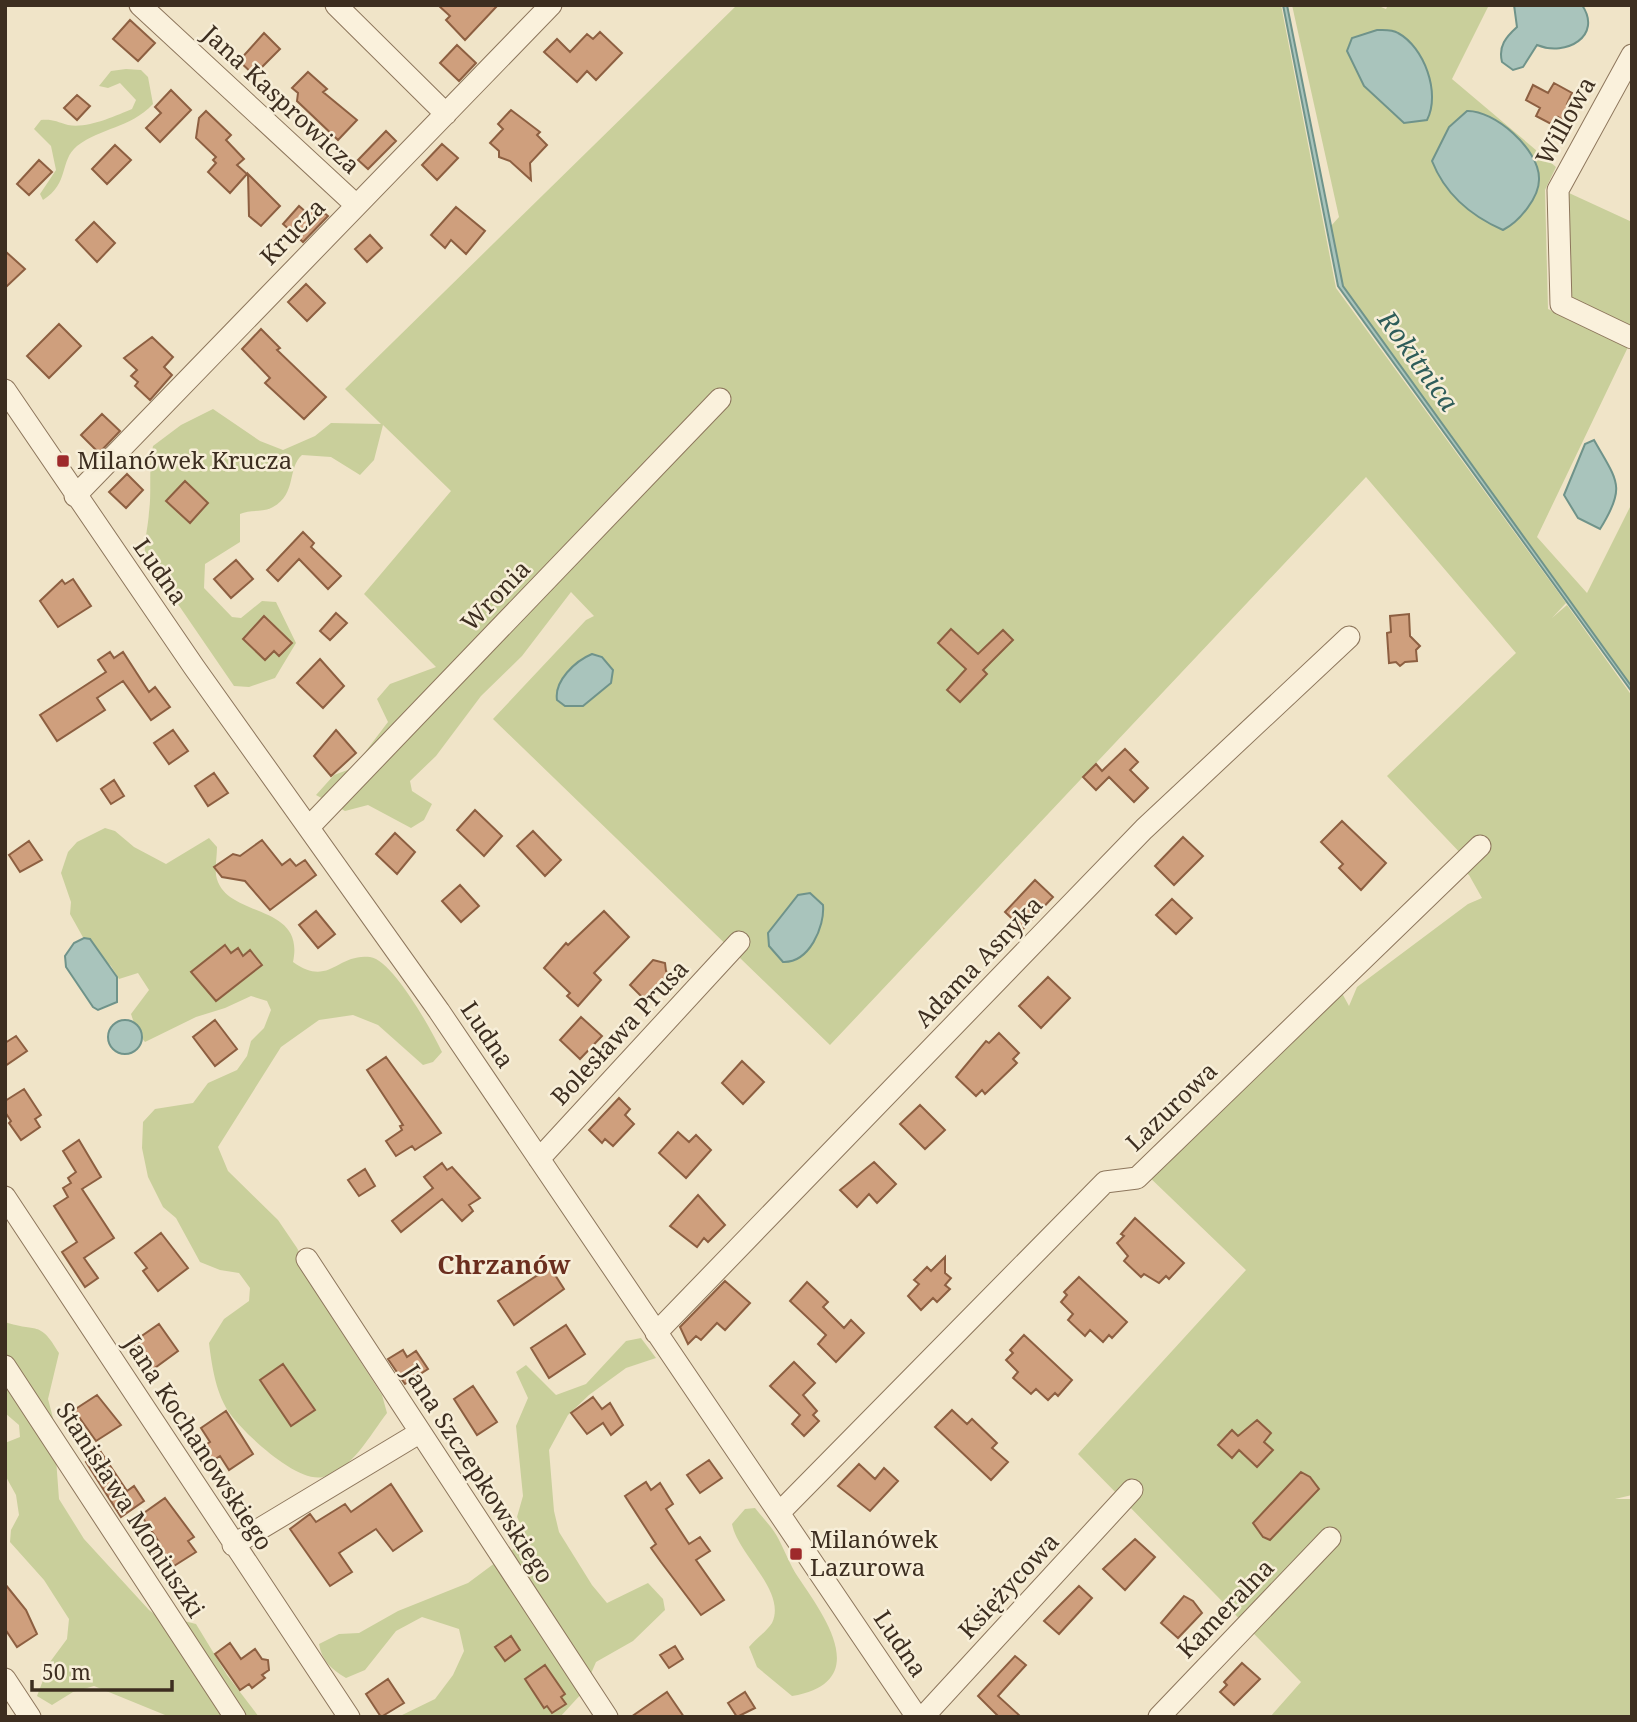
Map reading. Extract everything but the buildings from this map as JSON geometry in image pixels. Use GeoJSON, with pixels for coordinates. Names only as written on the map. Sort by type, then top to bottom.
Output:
{"type":"FeatureCollection","features":[{"type":"Feature","properties":{"kind":"street","name":"Jana Kasprowicza"},"geometry":{"type":"LineString","coordinates":[[140,5],[356,205]]}},
{"type":"Feature","properties":{"kind":"street","name":"Krucza"},"geometry":{"type":"LineString","coordinates":[[75,496],[551,5]]}},
{"type":"Feature","properties":{"kind":"street"},"geometry":{"type":"LineString","coordinates":[[344,8],[446,114]]}},
{"type":"Feature","properties":{"kind":"street","name":"Willowa"},"geometry":{"type":"LineString","coordinates":[[1632,55],[1558,190],[1561,304],[1632,338]]}},
{"type":"Feature","properties":{"kind":"street","name":"Ludna"},"geometry":{"type":"LineString","coordinates":[[5,390],[75,496],[539,1159],[917,1717]]}},
{"type":"Feature","properties":{"kind":"street","name":"Wronia"},"geometry":{"type":"LineString","coordinates":[[309,827],[720,399]]}},
{"type":"Feature","properties":{"kind":"street","name":"Adama Asnyka"},"geometry":{"type":"LineString","coordinates":[[656,1333],[1144,829],[1349,637]]}},
{"type":"Feature","properties":{"kind":"street","name":"Lazurowa"},"geometry":{"type":"LineString","coordinates":[[779,1513],[1105,1182],[1137,1178],[1480,846]]}},
{"type":"Feature","properties":{"kind":"street","name":"Bolesława Prusa"},"geometry":{"type":"LineString","coordinates":[[539,1159],[739,942]]}},
{"type":"Feature","properties":{"kind":"street","name":"Jana Kochanowskiego"},"geometry":{"type":"LineString","coordinates":[[5,1197],[349,1717]]}},
{"type":"Feature","properties":{"kind":"street","name":"Jana Szczepkowskiego"},"geometry":{"type":"LineString","coordinates":[[307,1259],[607,1717]]}},
{"type":"Feature","properties":{"kind":"street","name":"Stanisława Moniuszki"},"geometry":{"type":"LineString","coordinates":[[5,1366],[235,1717]]}},
{"type":"Feature","properties":{"kind":"street"},"geometry":{"type":"LineString","coordinates":[[233,1545],[419,1433]]}},
{"type":"Feature","properties":{"kind":"street","name":"Księżycowa"},"geometry":{"type":"LineString","coordinates":[[923,1717],[1132,1490]]}},
{"type":"Feature","properties":{"kind":"street","name":"Kameralna"},"geometry":{"type":"LineString","coordinates":[[1159,1717],[1330,1538]]}},
{"type":"Feature","properties":{"kind":"street"},"geometry":{"type":"LineString","coordinates":[[5,1679],[30,1717]]}},
{"type":"Feature","properties":{"kind":"green space"},"geometry":{"type":"Polygon","coordinates":[[[737,5],[1281,5],[1336,288],[1566,603],[1552,618],[1567,605],[1632,696],[1632,1495],[1615,1499],[1632,1499],[1632,1717],[1270,1717],[1301,1682],[1078,1454],[1246,1270],[1144,1172],[1337,984],[1349,1006],[1357,987],[1468,904],[1482,898],[1469,875],[1457,866],[1465,858],[1387,776],[1516,653],[1366,477],[830,1045],[493,719],[586,620],[594,616],[571,592],[522,656],[481,696],[436,756],[410,781],[412,791],[432,804],[424,820],[411,828],[368,805],[345,811],[316,795],[334,775],[353,768],[388,722],[377,699],[390,684],[436,667],[364,594],[451,491],[383,425],[374,460],[360,475],[331,457],[302,455],[297,460],[289,488],[281,502],[269,509],[240,514],[240,542],[205,564],[204,588],[232,617],[241,618],[262,601],[276,602],[296,643],[275,678],[249,687],[234,686],[145,556],[153,446],[181,425],[213,409],[260,441],[283,450],[315,436],[331,423],[381,424],[345,389],[737,5]]]}},
{"type":"Feature","properties":{"kind":"green space"},"geometry":{"type":"Polygon","coordinates":[[[1292,5],[1376,5],[1386,9],[1388,5],[1489,5],[1452,79],[1556,167],[1545,190],[1548,309],[1628,347],[1537,537],[1587,593],[1632,503],[1632,687],[1343,286],[1331,226],[1339,217],[1292,5]]]}},
{"type":"Feature","properties":{"kind":"green space"},"geometry":{"type":"Polygon","coordinates":[[[141,70],[148,77],[153,104],[135,118],[77,146],[68,158],[57,187],[43,200],[40,194],[56,170],[51,146],[34,129],[41,120],[76,126],[101,121],[132,109],[136,100],[120,83],[108,88],[99,86],[111,71],[141,70]]]}},
{"type":"Feature","properties":{"kind":"green space"},"geometry":{"type":"Polygon","coordinates":[[[1569,193],[1632,222],[1632,326],[1570,298],[1569,193]]]}},
{"type":"Feature","properties":{"kind":"green space"},"geometry":{"type":"Polygon","coordinates":[[[105,828],[115,831],[134,847],[166,864],[209,838],[217,847],[216,875],[222,889],[233,899],[276,920],[288,929],[294,943],[293,962],[316,972],[359,957],[370,957],[379,961],[390,970],[411,998],[442,1052],[433,1062],[423,1065],[378,1025],[353,1015],[319,1020],[281,1047],[218,1147],[228,1171],[278,1220],[297,1248],[335,1322],[382,1395],[387,1413],[367,1441],[343,1467],[323,1477],[300,1473],[273,1456],[248,1434],[226,1407],[216,1380],[209,1343],[224,1319],[249,1301],[250,1288],[239,1273],[220,1270],[200,1262],[176,1218],[163,1207],[148,1177],[142,1148],[143,1122],[155,1109],[193,1103],[208,1083],[237,1070],[247,1056],[251,1041],[264,1028],[271,1010],[267,1001],[251,996],[196,1017],[145,1042],[137,1032],[131,1014],[149,990],[138,973],[119,979],[111,966],[89,948],[70,914],[71,902],[61,873],[68,852],[77,842],[105,828]]]}},
{"type":"Feature","properties":{"kind":"green space"},"geometry":{"type":"Polygon","coordinates":[[[5,1322],[42,1331],[59,1353],[48,1399],[53,1418],[59,1499],[84,1539],[149,1610],[165,1622],[184,1621],[196,1624],[227,1675],[259,1717],[170,1717],[94,1686],[73,1692],[52,1705],[37,1696],[50,1662],[67,1639],[69,1619],[44,1580],[10,1542],[11,1530],[19,1515],[16,1495],[5,1475],[5,1443],[20,1437],[19,1425],[5,1413],[5,1322]]]}},
{"type":"Feature","properties":{"kind":"green space"},"geometry":{"type":"Polygon","coordinates":[[[641,1338],[656,1358],[626,1368],[589,1395],[568,1415],[549,1450],[554,1511],[559,1532],[592,1585],[607,1603],[648,1583],[663,1599],[665,1610],[633,1641],[596,1662],[583,1692],[560,1717],[398,1717],[435,1699],[453,1675],[464,1651],[459,1629],[422,1617],[396,1631],[365,1670],[346,1678],[332,1668],[322,1655],[319,1644],[339,1634],[359,1633],[398,1611],[468,1583],[519,1545],[525,1533],[517,1517],[523,1496],[516,1426],[528,1398],[516,1372],[526,1365],[556,1395],[586,1384],[626,1341],[641,1338]]]}},
{"type":"Feature","properties":{"kind":"green space"},"geometry":{"type":"Polygon","coordinates":[[[755,1508],[778,1538],[795,1572],[820,1610],[835,1646],[837,1663],[831,1677],[817,1689],[792,1696],[757,1667],[749,1647],[772,1623],[775,1611],[768,1586],[736,1536],[732,1524],[745,1509],[755,1508]]]}},
{"type":"Feature","properties":{"kind":"water"},"geometry":{"type":"Polygon","coordinates":[[[1283,5],[1287,5],[1343,286],[1632,687],[1632,692],[1338,286],[1283,5]]]}},
{"type":"Feature","properties":{"kind":"water"},"geometry":{"type":"Polygon","coordinates":[[[1514,5],[1582,5],[1588,26],[1585,34],[1570,46],[1548,48],[1537,45],[1523,67],[1513,70],[1502,62],[1501,51],[1506,38],[1517,27],[1514,5]]]}},
{"type":"Feature","properties":{"kind":"water"},"geometry":{"type":"Polygon","coordinates":[[[1377,30],[1398,33],[1422,60],[1431,84],[1431,109],[1427,120],[1404,123],[1364,86],[1347,51],[1352,38],[1377,30]]]}},
{"type":"Feature","properties":{"kind":"water"},"geometry":{"type":"Polygon","coordinates":[[[1467,111],[1478,112],[1502,124],[1532,155],[1537,167],[1538,185],[1532,201],[1522,215],[1503,230],[1460,203],[1444,184],[1432,161],[1449,127],[1467,111]]]}},
{"type":"Feature","properties":{"kind":"water"},"geometry":{"type":"Polygon","coordinates":[[[1594,440],[1616,484],[1614,503],[1600,529],[1578,518],[1564,495],[1585,444],[1594,440]]]}},
{"type":"Feature","properties":{"kind":"water"},"geometry":{"type":"Polygon","coordinates":[[[592,654],[602,657],[613,670],[611,683],[583,706],[565,706],[557,700],[562,679],[579,661],[592,654]]]}},
{"type":"Feature","properties":{"kind":"water"},"geometry":{"type":"Polygon","coordinates":[[[810,893],[823,905],[818,933],[808,950],[800,957],[783,962],[769,946],[768,933],[798,895],[810,893]]]}},
{"type":"Feature","properties":{"kind":"water"},"geometry":{"type":"Polygon","coordinates":[[[84,938],[90,939],[117,977],[117,1002],[98,1010],[93,1007],[66,967],[65,956],[74,943],[84,938]]]}},
{"type":"Feature","properties":{"kind":"water"},"geometry":{"type":"Polygon","coordinates":[[[125,1020],[137,1025],[142,1037],[137,1049],[125,1054],[113,1049],[108,1037],[113,1025],[125,1020]]]}},
{"type":"Feature","properties":{"kind":"place","name":"Milanówek Krucza"},"geometry":{"type":"Point","coordinates":[63,461]}},
{"type":"Feature","properties":{"kind":"place","name":"Milanówek Lazurowa"},"geometry":{"type":"Point","coordinates":[796,1554]}},
{"type":"Feature","properties":{"kind":"district","name":"Chrzanów"},"geometry":{"type":"Point","coordinates":[504,1265]}},
{"type":"Feature","properties":{"kind":"water label","name":"Rokitnica"},"geometry":{"type":"Point","coordinates":[1418,361]}}]}
